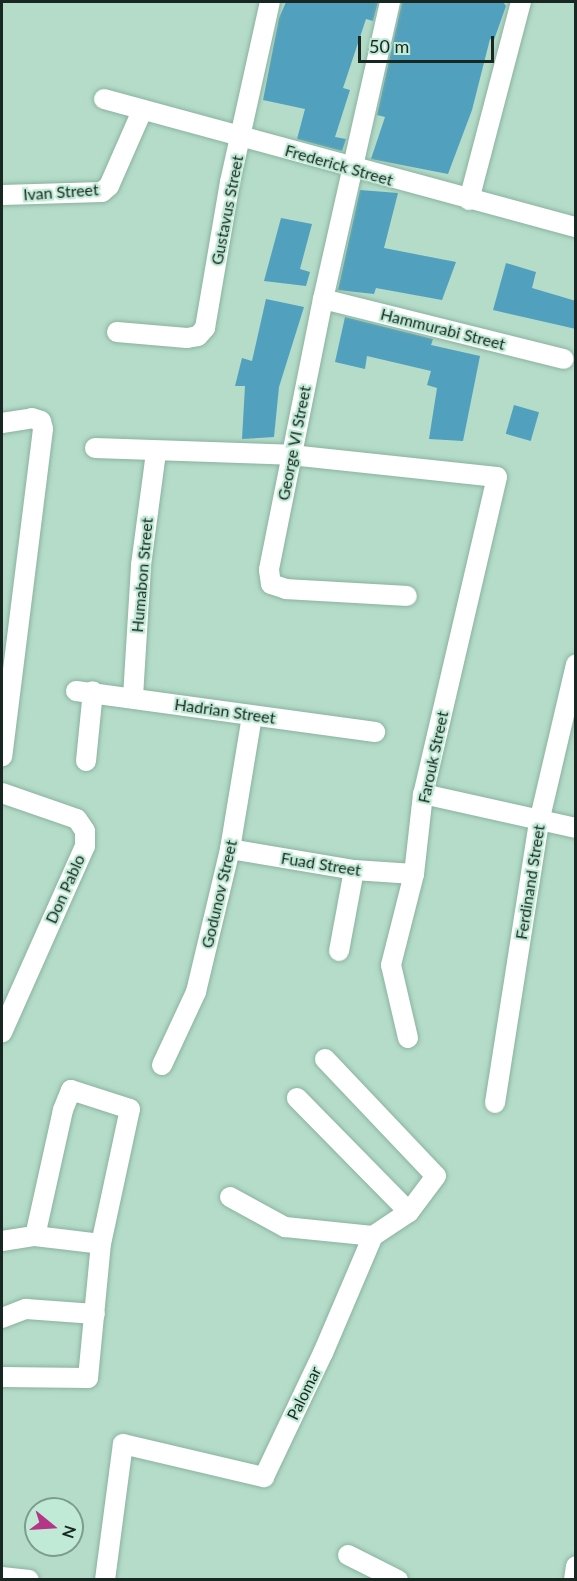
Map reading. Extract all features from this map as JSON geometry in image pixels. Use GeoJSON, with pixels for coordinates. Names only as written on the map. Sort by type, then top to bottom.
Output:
{"type":"FeatureCollection","features":[{"type":"Feature","properties":{"kind":"street","name":"Gustavus Street"},"geometry":{"type":"LineString","coordinates":[[117,332],[187,338],[198,336],[205,328],[230,182],[242,137],[270,2]]}},
{"type":"Feature","properties":{"kind":"street","name":"George VI Street"},"geometry":{"type":"LineString","coordinates":[[390,2],[323,299],[269,570],[271,584],[286,590],[407,596]]}},
{"type":"Feature","properties":{"kind":"street"},"geometry":{"type":"LineString","coordinates":[[469,201],[521,2]]}},
{"type":"Feature","properties":{"kind":"street","name":"Frederick Street"},"geometry":{"type":"LineString","coordinates":[[104,99],[469,201],[576,227]]}},
{"type":"Feature","properties":{"kind":"street","name":"Ivan Street"},"geometry":{"type":"LineString","coordinates":[[2,195],[102,192],[109,186],[142,111]]}},
{"type":"Feature","properties":{"kind":"street","name":"Hammurabi Street"},"geometry":{"type":"LineString","coordinates":[[323,299],[564,359]]}},
{"type":"Feature","properties":{"kind":"street"},"geometry":{"type":"LineString","coordinates":[[2,423],[32,418],[41,421],[43,429],[2,756]]}},
{"type":"Feature","properties":{"kind":"street"},"geometry":{"type":"LineString","coordinates":[[95,448],[156,453],[291,455]]}},
{"type":"Feature","properties":{"kind":"street","name":"Humabon Street"},"geometry":{"type":"LineString","coordinates":[[132,697],[141,565],[156,453]]}},
{"type":"Feature","properties":{"kind":"street","name":"Farouk Street"},"geometry":{"type":"LineString","coordinates":[[291,455],[497,477],[423,794],[414,874],[391,965],[408,1038]]}},
{"type":"Feature","properties":{"kind":"street","name":"Ferdinand Street"},"geometry":{"type":"LineString","coordinates":[[495,1103],[539,822],[576,664]]}},
{"type":"Feature","properties":{"kind":"street","name":"Hadrian Street"},"geometry":{"type":"LineString","coordinates":[[86,761],[84,691],[375,732]]}},
{"type":"Feature","properties":{"kind":"street","name":"Godunov Street"},"geometry":{"type":"LineString","coordinates":[[162,1065],[196,992],[230,849],[252,716]]}},
{"type":"Feature","properties":{"kind":"street","name":"Don Pablo"},"geometry":{"type":"LineString","coordinates":[[2,793],[77,819],[85,831],[85,846],[2,1032]]}},
{"type":"Feature","properties":{"kind":"street"},"geometry":{"type":"LineString","coordinates":[[423,794],[539,822],[576,828]]}},
{"type":"Feature","properties":{"kind":"street","name":"Fuad Street"},"geometry":{"type":"LineString","coordinates":[[230,849],[354,870],[414,874]]}},
{"type":"Feature","properties":{"kind":"street"},"geometry":{"type":"LineString","coordinates":[[339,951],[354,870]]}},
{"type":"Feature","properties":{"kind":"street"},"geometry":{"type":"LineString","coordinates":[[230,1197],[285,1227],[373,1236],[409,1212],[436,1176],[325,1059]]}},
{"type":"Feature","properties":{"kind":"street"},"geometry":{"type":"LineString","coordinates":[[2,1377],[88,1378],[101,1244],[130,1109],[71,1090],[63,1110],[35,1236]]}},
{"type":"Feature","properties":{"kind":"street"},"geometry":{"type":"LineString","coordinates":[[297,1098],[409,1212]]}},
{"type":"Feature","properties":{"kind":"street"},"geometry":{"type":"LineString","coordinates":[[2,1241],[35,1236],[101,1244]]}},
{"type":"Feature","properties":{"kind":"street","name":"Palomar"},"geometry":{"type":"LineString","coordinates":[[105,1580],[123,1444],[264,1477],[323,1353],[373,1236]]}},
{"type":"Feature","properties":{"kind":"street"},"geometry":{"type":"LineString","coordinates":[[2,1318],[26,1309],[95,1314]]}},
{"type":"Feature","properties":{"kind":"street"},"geometry":{"type":"LineString","coordinates":[[348,1555],[398,1580]]}},
{"type":"Feature","properties":{"kind":"street"},"geometry":{"type":"LineString","coordinates":[[574,1580],[576,1566]]}},
{"type":"Feature","properties":{"kind":"street"},"geometry":{"type":"LineString","coordinates":[[2,1577],[29,1580]]}},
{"type":"Feature","properties":{"kind":"building"},"geometry":{"type":"Polygon","coordinates":[[[286,2],[378,2],[373,21],[366,19],[343,88],[350,90],[335,137],[346,139],[342,151],[297,139],[305,109],[263,100],[279,18],[286,2]]]}},
{"type":"Feature","properties":{"kind":"building"},"geometry":{"type":"Polygon","coordinates":[[[402,2],[503,2],[506,6],[494,40],[490,39],[472,110],[448,174],[371,159],[385,117],[377,115],[402,2]]]}},
{"type":"Feature","properties":{"kind":"building"},"geometry":{"type":"Polygon","coordinates":[[[360,190],[398,193],[384,248],[456,262],[442,300],[376,288],[374,294],[338,290],[360,190]]]}},
{"type":"Feature","properties":{"kind":"building"},"geometry":{"type":"Polygon","coordinates":[[[281,218],[312,224],[300,269],[310,272],[306,286],[264,281],[281,218]]]}},
{"type":"Feature","properties":{"kind":"building"},"geometry":{"type":"Polygon","coordinates":[[[506,263],[536,272],[532,288],[576,301],[576,329],[493,310],[506,263]]]}},
{"type":"Feature","properties":{"kind":"building"},"geometry":{"type":"Polygon","coordinates":[[[266,299],[304,307],[279,387],[274,437],[242,439],[245,386],[235,386],[242,358],[252,361],[266,299]]]}},
{"type":"Feature","properties":{"kind":"building"},"geometry":{"type":"Polygon","coordinates":[[[345,317],[433,339],[431,345],[480,356],[463,441],[429,439],[437,388],[427,385],[431,371],[367,356],[365,369],[335,362],[345,317]]]}},
{"type":"Feature","properties":{"kind":"building"},"geometry":{"type":"Polygon","coordinates":[[[514,405],[539,412],[531,441],[506,434],[514,405]]]}}]}
